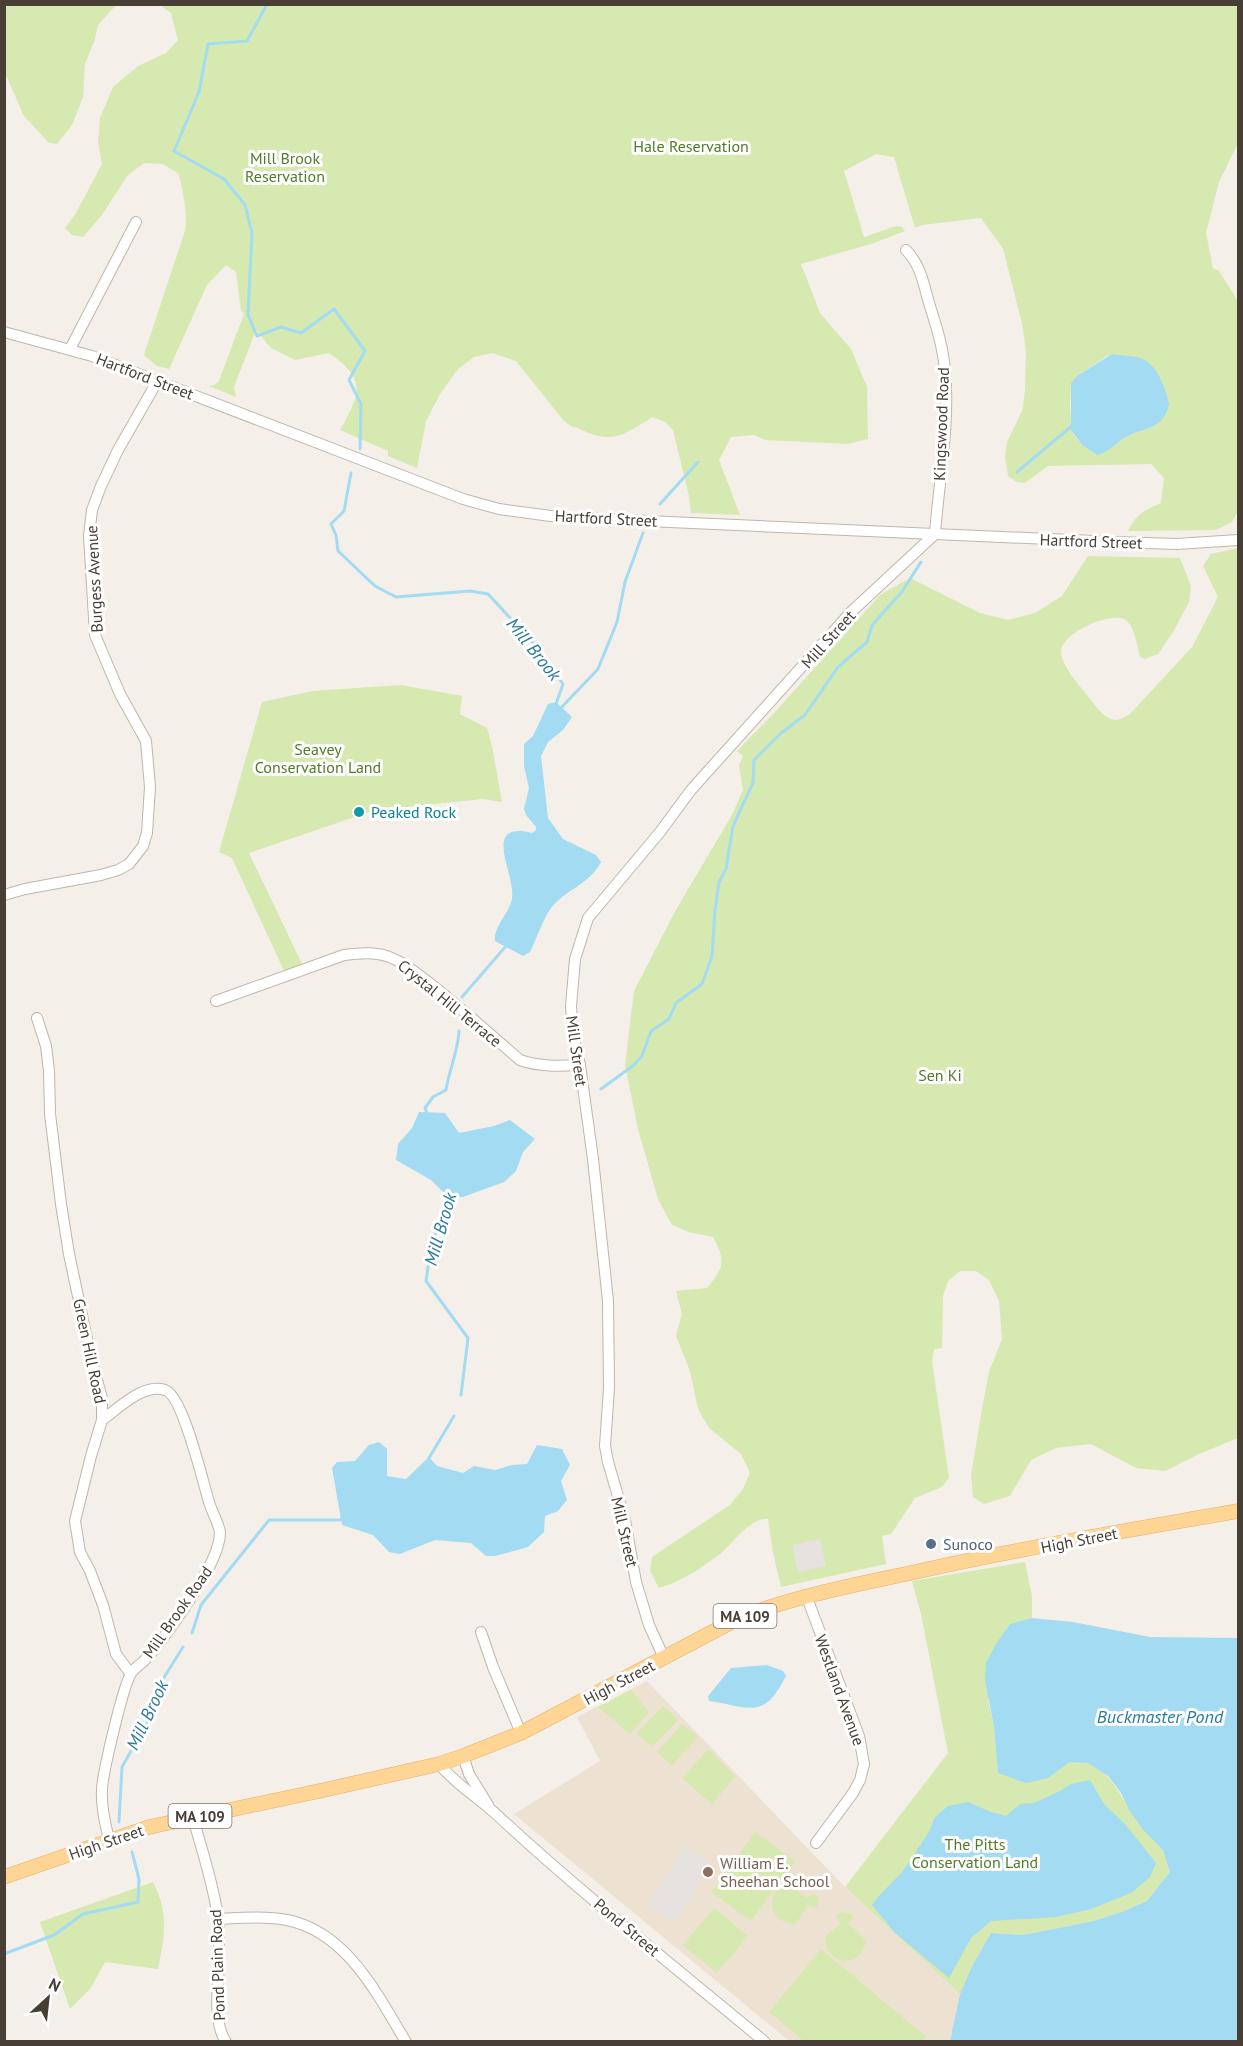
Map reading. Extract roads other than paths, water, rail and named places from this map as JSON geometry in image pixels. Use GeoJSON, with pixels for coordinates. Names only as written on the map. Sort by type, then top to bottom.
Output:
{"type":"FeatureCollection","features":[{"type":"Feature","properties":{"kind":"main road","name":"High Street"},"geometry":{"type":"LineString","coordinates":[[4,1877],[149,1827],[439,1764],[463,1756],[521,1733],[739,1618],[772,1605],[806,1595],[977,1558],[1239,1511]]}},
{"type":"Feature","properties":{"kind":"street"},"geometry":{"type":"LineString","coordinates":[[70,349],[136,222]]}},
{"type":"Feature","properties":{"kind":"street","name":"Kingswood Road"},"geometry":{"type":"LineString","coordinates":[[906,250],[916,261],[920,272],[939,338],[945,369],[944,437],[935,534]]}},
{"type":"Feature","properties":{"kind":"street","name":"Hartford Street"},"geometry":{"type":"LineString","coordinates":[[4,332],[70,349],[158,380],[430,487],[499,509],[558,517],[935,534],[1177,544],[1239,540]]}},
{"type":"Feature","properties":{"kind":"street","name":"Burgess Avenue"},"geometry":{"type":"LineString","coordinates":[[4,895],[117,870],[129,864],[143,846],[147,833],[150,787],[146,741],[120,694],[95,635],[89,536],[92,510],[101,486],[117,450],[158,380]]}},
{"type":"Feature","properties":{"kind":"street","name":"Mill Street"},"geometry":{"type":"LineString","coordinates":[[664,1658],[649,1625],[636,1582],[625,1520],[610,1472],[605,1446],[610,1356],[608,1301],[593,1159],[580,1065],[573,1035],[571,1006],[575,959],[588,918],[660,832],[691,790],[850,613],[935,534]]}},
{"type":"Feature","properties":{"kind":"street","name":"Crystal Hill Terrace"},"geometry":{"type":"LineString","coordinates":[[216,1001],[344,955],[375,954],[393,958],[410,968],[456,1004],[520,1060],[532,1065],[580,1065]]}},
{"type":"Feature","properties":{"kind":"street","name":"Green Hill Road"},"geometry":{"type":"LineString","coordinates":[[37,1018],[46,1046],[50,1114],[61,1204],[78,1297],[102,1398],[102,1420],[75,1521],[80,1552],[103,1605],[116,1654],[130,1673]]}},
{"type":"Feature","properties":{"kind":"street","name":"Mill Brook Road"},"geometry":{"type":"LineString","coordinates":[[102,1420],[135,1396],[151,1389],[166,1390],[173,1395],[184,1417],[220,1532],[219,1544],[213,1560],[193,1593],[145,1660],[130,1673],[101,1789],[109,1839]]}},
{"type":"Feature","properties":{"kind":"street","name":"Westland Avenue"},"geometry":{"type":"LineString","coordinates":[[806,1595],[860,1736],[864,1764],[861,1780],[816,1843]]}},
{"type":"Feature","properties":{"kind":"street"},"geometry":{"type":"LineString","coordinates":[[481,1632],[492,1667],[521,1733]]}},
{"type":"Feature","properties":{"kind":"street","name":"Pond Street"},"geometry":{"type":"LineString","coordinates":[[463,1756],[469,1774],[492,1810]]}},
{"type":"Feature","properties":{"kind":"street","name":"Pond Street"},"geometry":{"type":"LineString","coordinates":[[439,1764],[462,1788],[492,1810],[550,1862],[765,2042]]}},
{"type":"Feature","properties":{"kind":"street","name":"Pond Plain Road"},"geometry":{"type":"LineString","coordinates":[[193,1818],[218,1919],[218,2023],[226,2042]]}},
{"type":"Feature","properties":{"kind":"street"},"geometry":{"type":"LineString","coordinates":[[218,1919],[268,1918],[298,1923],[318,1931],[345,1952],[356,1964],[406,2042]]}},
{"type":"Feature","properties":{"kind":"water"},"geometry":{"type":"Polygon","coordinates":[[[1112,354],[1133,356],[1151,365],[1163,384],[1169,404],[1167,412],[1159,422],[1126,437],[1097,455],[1082,445],[1071,430],[1071,383],[1077,376],[1112,354]]]}},
{"type":"Feature","properties":{"kind":"water"},"geometry":{"type":"Polygon","coordinates":[[[556,702],[572,717],[563,730],[548,742],[541,756],[548,818],[563,839],[596,855],[601,862],[591,876],[563,896],[551,908],[530,952],[523,956],[495,941],[495,935],[512,898],[504,842],[508,834],[516,831],[532,833],[536,830],[524,809],[529,788],[524,766],[524,744],[533,736],[548,704],[556,702]]]}},
{"type":"Feature","properties":{"kind":"water"},"geometry":{"type":"Polygon","coordinates":[[[419,1112],[445,1113],[459,1133],[494,1126],[510,1120],[535,1139],[523,1152],[516,1171],[504,1182],[463,1197],[447,1196],[431,1180],[396,1160],[398,1144],[412,1128],[419,1112]]]}},
{"type":"Feature","properties":{"kind":"water"},"geometry":{"type":"Polygon","coordinates":[[[379,1442],[387,1449],[387,1476],[406,1479],[429,1457],[437,1466],[463,1473],[474,1466],[495,1470],[527,1464],[537,1445],[562,1449],[570,1465],[561,1481],[567,1500],[558,1511],[545,1516],[544,1532],[528,1547],[495,1556],[486,1556],[471,1543],[435,1540],[400,1554],[389,1552],[373,1535],[342,1525],[332,1468],[337,1462],[355,1461],[369,1445],[379,1442]]]}},
{"type":"Feature","properties":{"kind":"water","name":"Buckmaster Pond"},"geometry":{"type":"Polygon","coordinates":[[[1032,1618],[1073,1622],[1150,1637],[1238,1638],[1238,2041],[950,2041],[960,1994],[972,1966],[991,1933],[1023,1935],[1094,1921],[1124,1911],[1147,1901],[1170,1872],[1163,1850],[1144,1831],[1129,1810],[1121,1793],[1108,1776],[1088,1763],[1070,1762],[1048,1778],[1026,1783],[998,1773],[994,1727],[985,1680],[986,1663],[1010,1624],[1032,1618]]]}},
{"type":"Feature","properties":{"kind":"water"},"geometry":{"type":"Polygon","coordinates":[[[767,1665],[783,1671],[786,1676],[778,1690],[763,1705],[746,1708],[709,1701],[708,1696],[731,1668],[767,1665]]]}},
{"type":"Feature","properties":{"kind":"water"},"geometry":{"type":"Polygon","coordinates":[[[1090,1780],[1104,1804],[1125,1824],[1156,1863],[1150,1877],[1131,1893],[1091,1909],[1056,1917],[991,1921],[971,1938],[949,1978],[895,1933],[872,1905],[903,1871],[929,1832],[935,1817],[948,1806],[968,1802],[1006,1816],[1020,1804],[1034,1803],[1071,1784],[1090,1780]]]}},
{"type":"Feature","properties":{"kind":"waterway","name":"Mill Brook"},"geometry":{"type":"LineString","coordinates":[[267,4],[247,41],[208,44],[199,92],[174,151],[224,179],[245,205],[252,233],[248,315],[257,336],[281,327],[301,333],[334,309],[365,351],[349,380],[361,404],[360,449]]}},
{"type":"Feature","properties":{"kind":"waterway"},"geometry":{"type":"LineString","coordinates":[[1017,472],[1073,425]]}},
{"type":"Feature","properties":{"kind":"waterway"},"geometry":{"type":"LineString","coordinates":[[660,504],[698,462]]}},
{"type":"Feature","properties":{"kind":"waterway","name":"Mill Brook"},"geometry":{"type":"LineString","coordinates":[[351,473],[344,511],[331,524],[336,535],[338,551],[375,586],[396,597],[470,591],[488,594],[538,648],[563,684],[556,704]]}},
{"type":"Feature","properties":{"kind":"waterway"},"geometry":{"type":"LineString","coordinates":[[560,709],[598,669],[617,622],[625,582],[643,533]]}},
{"type":"Feature","properties":{"kind":"waterway"},"geometry":{"type":"LineString","coordinates":[[601,1089],[634,1065],[642,1056],[651,1031],[669,1019],[676,1003],[702,984],[712,956],[719,882],[726,869],[733,826],[753,783],[754,760],[780,734],[805,715],[838,667],[867,642],[872,625],[901,593],[921,562]]}},
{"type":"Feature","properties":{"kind":"waterway","name":"Mill Brook"},"geometry":{"type":"LineString","coordinates":[[462,997],[506,946]]}},
{"type":"Feature","properties":{"kind":"waterway","name":"Mill Brook"},"geometry":{"type":"LineString","coordinates":[[428,1116],[425,1108],[433,1097],[446,1090],[459,1031]]}},
{"type":"Feature","properties":{"kind":"waterway","name":"Mill Brook"},"geometry":{"type":"LineString","coordinates":[[449,1193],[431,1247],[426,1281],[468,1338],[461,1395]]}},
{"type":"Feature","properties":{"kind":"waterway","name":"Mill Brook"},"geometry":{"type":"LineString","coordinates":[[429,1458],[454,1416]]}},
{"type":"Feature","properties":{"kind":"waterway","name":"Mill Brook"},"geometry":{"type":"LineString","coordinates":[[192,1633],[201,1605],[269,1520],[339,1520],[344,1518]]}},
{"type":"Feature","properties":{"kind":"waterway","name":"Mill Brook"},"geometry":{"type":"LineString","coordinates":[[119,1822],[122,1767],[148,1721],[158,1687],[183,1647]]}},
{"type":"Feature","properties":{"kind":"waterway","name":"Mill Brook"},"geometry":{"type":"LineString","coordinates":[[4,1954],[54,1935],[83,1914],[138,1902],[139,1879],[132,1852]]}},
{"type":"Feature","properties":{"kind":"place","name":"Peaked Rock"},"geometry":{"type":"Point","coordinates":[359,812]}},
{"type":"Feature","properties":{"kind":"place","name":"Sunoco"},"geometry":{"type":"Point","coordinates":[931,1544]}},
{"type":"Feature","properties":{"kind":"place","name":"William E. Sheehan School"},"geometry":{"type":"Point","coordinates":[708,1872]}},
{"type":"Feature","properties":{"kind":"park label","name":"Hale Reservation"},"geometry":{"type":"Point","coordinates":[691,146]}},
{"type":"Feature","properties":{"kind":"park label","name":"Mill Brook Reservation"},"geometry":{"type":"Point","coordinates":[285,167]}},
{"type":"Feature","properties":{"kind":"park label","name":"Seavey Conservation Land"},"geometry":{"type":"Point","coordinates":[318,758]}},
{"type":"Feature","properties":{"kind":"park label","name":"Sen Ki"},"geometry":{"type":"Point","coordinates":[940,1075]}},
{"type":"Feature","properties":{"kind":"park label","name":"The Pitts Conservation Land"},"geometry":{"type":"Point","coordinates":[975,1853]}}]}
